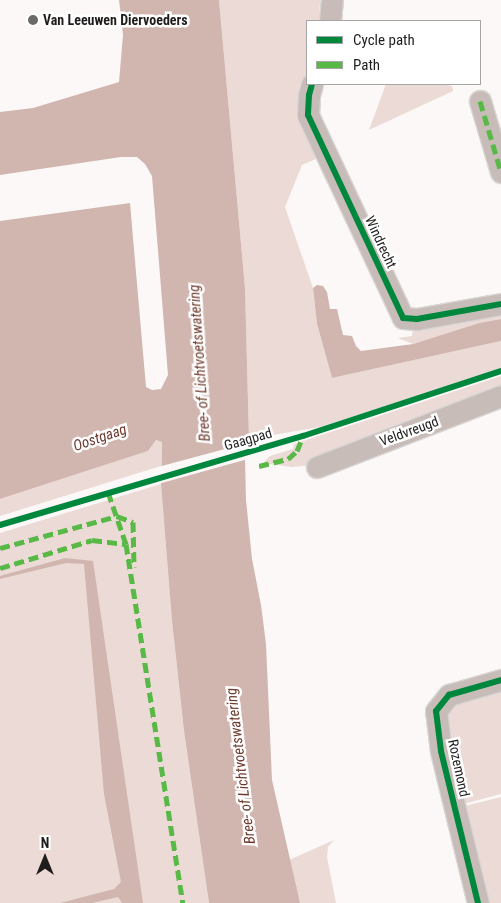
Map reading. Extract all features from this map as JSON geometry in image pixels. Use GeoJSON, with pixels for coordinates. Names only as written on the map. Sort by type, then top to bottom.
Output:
{"type":"FeatureCollection","features":[{"type":"Feature","properties":{"kind":"street"},"geometry":{"type":"LineString","coordinates":[[330,20],[332,0]]}},
{"type":"Feature","properties":{"kind":"street","name":"Windrecht"},"geometry":{"type":"LineString","coordinates":[[312,85],[308,94],[308,115],[403,318],[417,319],[501,304]]}},
{"type":"Feature","properties":{"kind":"street"},"geometry":{"type":"LineString","coordinates":[[480,101],[499,161]]}},
{"type":"Feature","properties":{"kind":"street","name":"Veldvreugd"},"geometry":{"type":"LineString","coordinates":[[317,467],[501,396]]}},
{"type":"Feature","properties":{"kind":"street","name":"Rozemond"},"geometry":{"type":"LineString","coordinates":[[478,903],[441,752],[436,711],[449,695],[501,680]]}},
{"type":"Feature","properties":{"kind":"shaded area"},"geometry":{"type":"Polygon","coordinates":[[[219,0],[320,0],[319,20],[306,20],[306,85],[308,85],[318,158],[302,165],[285,207],[313,288],[317,324],[332,378],[501,341],[501,369],[320,427],[249,439],[245,288],[219,0]]]}},
{"type":"Feature","properties":{"kind":"shaded area"},"geometry":{"type":"Polygon","coordinates":[[[386,85],[452,86],[453,91],[369,130],[386,85]]]}},
{"type":"Feature","properties":{"kind":"shaded area"},"geometry":{"type":"Polygon","coordinates":[[[501,310],[501,319],[479,323],[413,344],[398,338],[412,336],[413,326],[501,310]]]}},
{"type":"Feature","properties":{"kind":"shaded area"},"geometry":{"type":"Polygon","coordinates":[[[501,376],[501,390],[313,465],[292,467],[263,463],[270,456],[293,449],[294,444],[501,376]]]}},
{"type":"Feature","properties":{"kind":"shaded area"},"geometry":{"type":"Polygon","coordinates":[[[156,440],[162,442],[161,466],[0,516],[0,499],[148,451],[156,440]]]}},
{"type":"Feature","properties":{"kind":"shaded area"},"geometry":{"type":"Polygon","coordinates":[[[161,484],[172,621],[184,731],[209,903],[0,903],[0,533],[161,484]]]}},
{"type":"Feature","properties":{"kind":"shaded area"},"geometry":{"type":"Polygon","coordinates":[[[501,688],[501,794],[463,804],[444,725],[448,711],[459,700],[501,688]]]}},
{"type":"Feature","properties":{"kind":"shaded area"},"geometry":{"type":"Polygon","coordinates":[[[501,797],[501,903],[487,903],[461,807],[501,797]]]}},
{"type":"Feature","properties":{"kind":"shaded area"},"geometry":{"type":"Polygon","coordinates":[[[334,840],[328,847],[327,857],[336,903],[300,903],[289,860],[334,840]]]}},
{"type":"Feature","properties":{"kind":"water"},"geometry":{"type":"Polygon","coordinates":[[[119,0],[219,0],[245,288],[249,439],[245,458],[246,500],[252,559],[266,644],[272,780],[300,903],[209,903],[184,731],[172,621],[161,484],[162,442],[156,440],[148,451],[0,499],[0,221],[130,203],[146,387],[152,390],[161,389],[168,375],[152,176],[145,164],[137,157],[121,157],[0,175],[0,112],[33,108],[119,82],[123,35],[119,0]]]}},
{"type":"Feature","properties":{"kind":"water"},"geometry":{"type":"Polygon","coordinates":[[[317,285],[323,286],[327,292],[330,309],[337,309],[343,335],[352,336],[356,346],[361,351],[413,344],[479,323],[501,319],[501,341],[332,378],[317,324],[313,288],[317,285]]]}},
{"type":"Feature","properties":{"kind":"water"},"geometry":{"type":"Polygon","coordinates":[[[65,558],[93,561],[143,903],[122,903],[118,897],[92,903],[60,903],[114,889],[121,882],[104,794],[84,564],[66,563],[0,579],[0,576],[65,558]]]}},
{"type":"Feature","properties":{"kind":"pier"},"geometry":{"type":"Polygon","coordinates":[[[251,442],[248,459],[158,484],[158,467],[251,442]]]}},
{"type":"Feature","properties":{"kind":"marked path"},"geometry":{"type":"LineString","coordinates":[[480,101],[501,172]]}},
{"type":"Feature","properties":{"kind":"marked path"},"geometry":{"type":"LineString","coordinates":[[259,466],[288,459],[297,451],[303,436]]}},
{"type":"Feature","properties":{"kind":"marked path"},"geometry":{"type":"LineString","coordinates":[[108,492],[126,544],[183,903]]}},
{"type":"Feature","properties":{"kind":"marked path"},"geometry":{"type":"LineString","coordinates":[[0,548],[117,516],[133,522],[134,567]]}},
{"type":"Feature","properties":{"kind":"marked path"},"geometry":{"type":"LineString","coordinates":[[0,568],[92,540],[126,544]]}},
{"type":"Feature","properties":{"kind":"cycle path"},"geometry":{"type":"LineString","coordinates":[[312,85],[308,115],[403,318],[417,319],[501,304]]}},
{"type":"Feature","properties":{"kind":"cycle path","name":"Gaagpad"},"geometry":{"type":"LineString","coordinates":[[0,525],[303,436],[501,371]]}},
{"type":"Feature","properties":{"kind":"cycle path"},"geometry":{"type":"LineString","coordinates":[[478,903],[441,751],[436,711],[449,695],[501,680]]}},
{"type":"Feature","properties":{"kind":"place","name":"Van Leeuwen Diervoeders"},"geometry":{"type":"Point","coordinates":[33,20]}},
{"type":"Feature","properties":{"kind":"water label","name":"Bree- of Lichtvoetswatering"},"geometry":{"type":"Point","coordinates":[200,363]}},
{"type":"Feature","properties":{"kind":"water label","name":"Oostgaag"},"geometry":{"type":"Point","coordinates":[100,438]}},
{"type":"Feature","properties":{"kind":"water label","name":"Bree- of Lichtvoetswatering"},"geometry":{"type":"Point","coordinates":[241,766]}}]}
